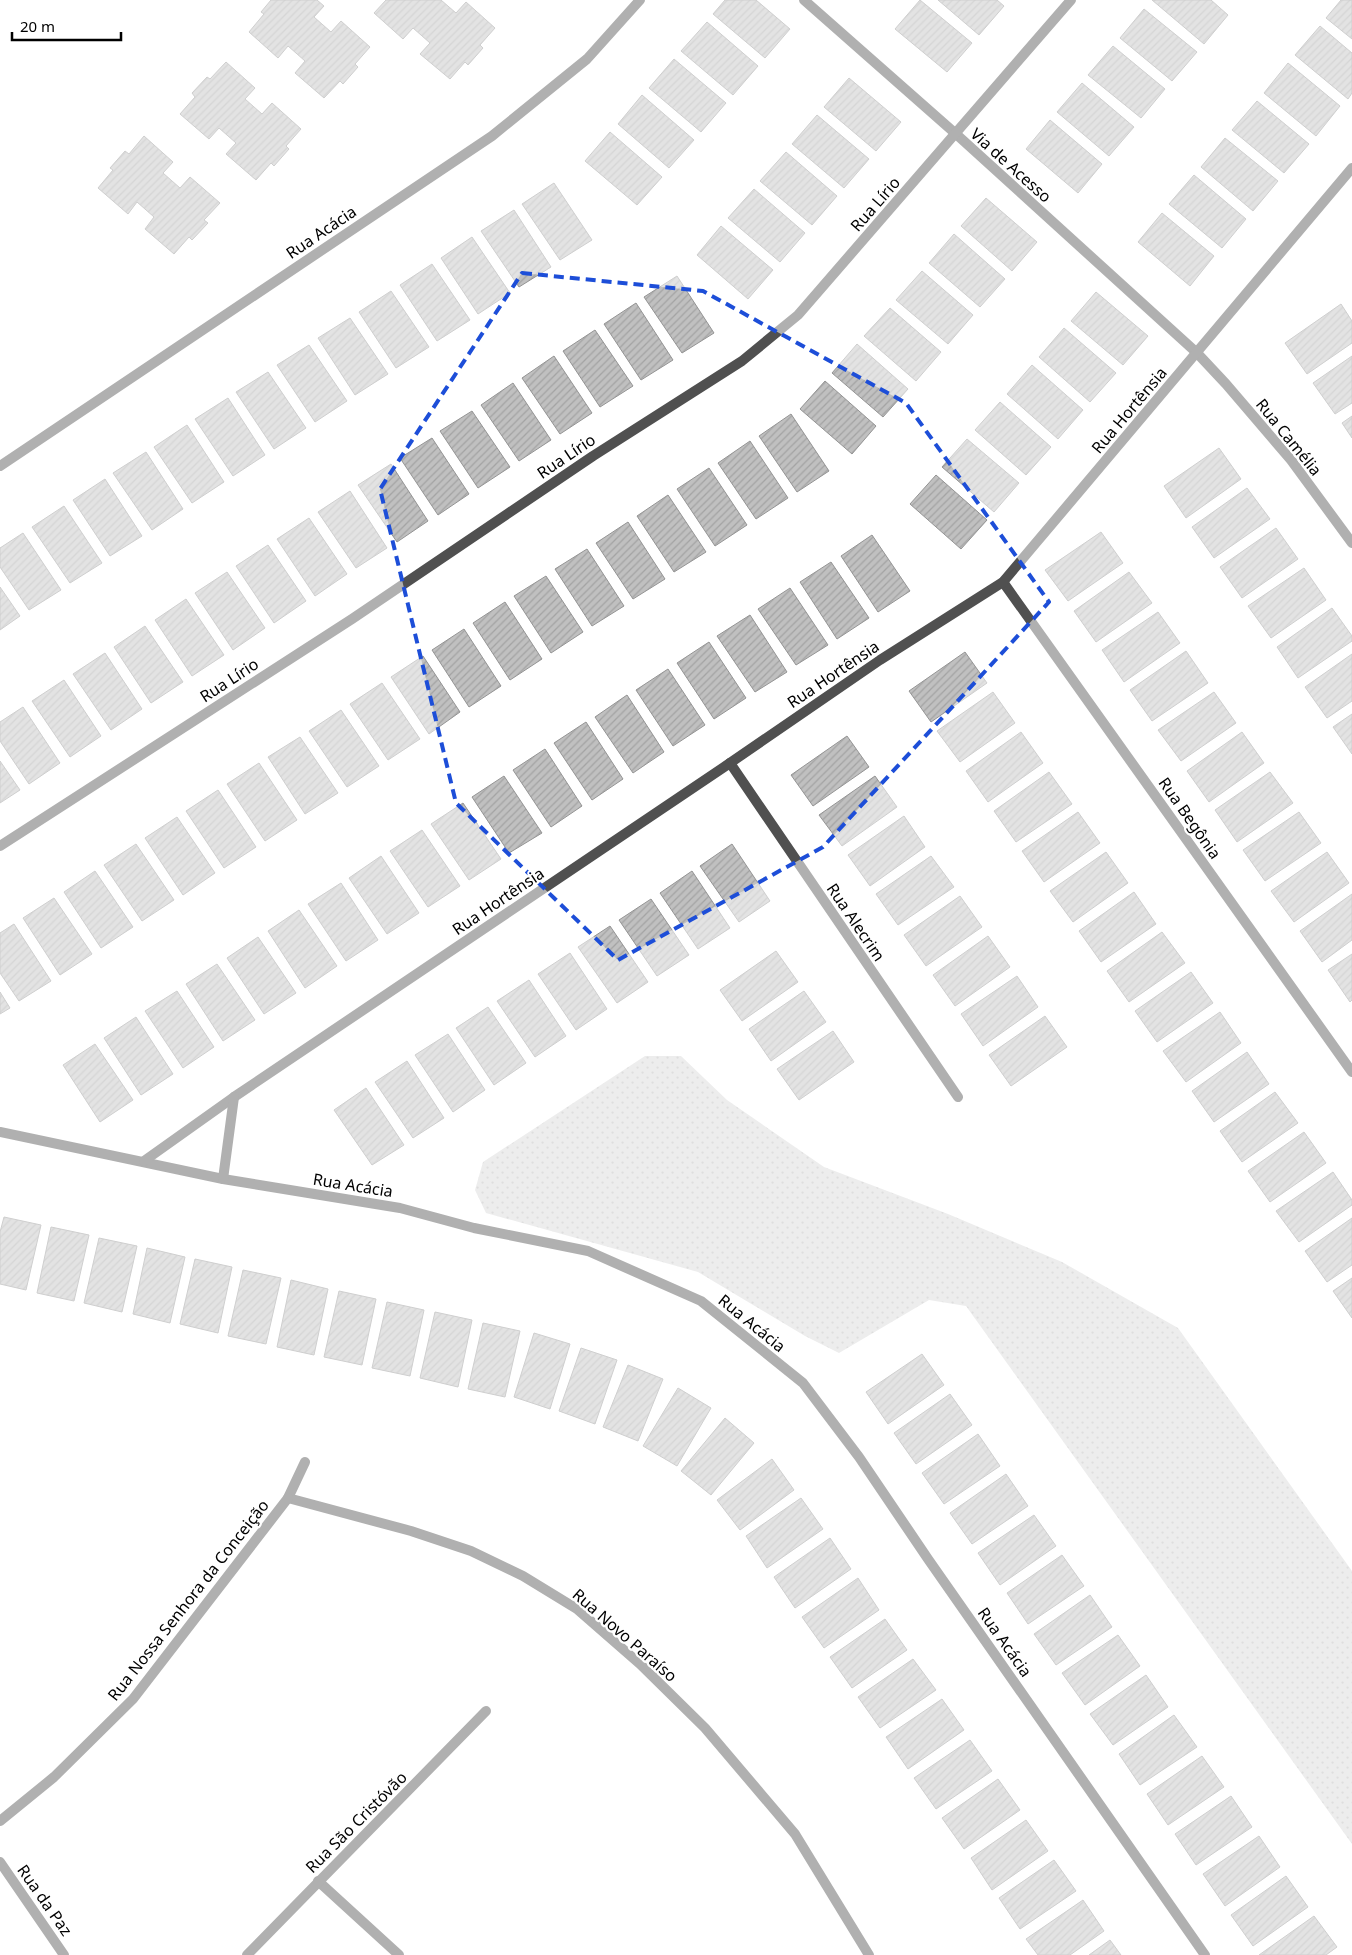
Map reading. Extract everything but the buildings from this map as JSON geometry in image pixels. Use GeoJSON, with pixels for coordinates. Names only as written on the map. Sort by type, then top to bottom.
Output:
{"type":"FeatureCollection","features":[{"type":"Feature","properties":{"kind":"street","name":"Rua Acácia"},"geometry":{"type":"LineString","coordinates":[[0,466],[492,136],[587,58],[640,0]]}},
{"type":"Feature","properties":{"kind":"street","name":"Via de Acesso"},"geometry":{"type":"LineString","coordinates":[[804,0],[956,134],[1197,354]]}},
{"type":"Feature","properties":{"kind":"street","name":"Rua Lírio"},"geometry":{"type":"LineString","coordinates":[[0,846],[344,624],[593,456],[742,361],[798,315],[1071,0]]}},
{"type":"Feature","properties":{"kind":"street","name":"Rua Hortênsia"},"geometry":{"type":"LineString","coordinates":[[144,1161],[234,1097],[880,660],[1003,582],[1352,168]]}},
{"type":"Feature","properties":{"kind":"street","name":"Rua Camélia"},"geometry":{"type":"LineString","coordinates":[[1197,354],[1226,384],[1291,460],[1352,543]]}},
{"type":"Feature","properties":{"kind":"street","name":"Rua Begônia"},"geometry":{"type":"LineString","coordinates":[[1003,582],[1352,1072]]}},
{"type":"Feature","properties":{"kind":"street","name":"Rua Alecrim"},"geometry":{"type":"LineString","coordinates":[[730,763],[958,1097]]}},
{"type":"Feature","properties":{"kind":"street"},"geometry":{"type":"LineString","coordinates":[[223,1179],[234,1097]]}},
{"type":"Feature","properties":{"kind":"street","name":"Rua Acácia"},"geometry":{"type":"LineString","coordinates":[[0,1132],[223,1179],[400,1208],[474,1228],[588,1251],[701,1301],[803,1384],[820,1406],[859,1457],[1206,1955]]}},
{"type":"Feature","properties":{"kind":"street"},"geometry":{"type":"LineString","coordinates":[[288,1498],[305,1462]]}},
{"type":"Feature","properties":{"kind":"street","name":"Rua Nossa Senhora da Conceição"},"geometry":{"type":"LineString","coordinates":[[0,1821],[54,1777],[133,1699],[288,1498]]}},
{"type":"Feature","properties":{"kind":"street","name":"Rua Novo Paraíso"},"geometry":{"type":"LineString","coordinates":[[288,1498],[412,1531],[471,1552],[523,1576],[577,1609],[640,1664],[705,1728],[782,1818],[795,1834],[869,1955]]}},
{"type":"Feature","properties":{"kind":"street","name":"Rua São Cristóvão"},"geometry":{"type":"LineString","coordinates":[[247,1955],[486,1711]]}},
{"type":"Feature","properties":{"kind":"street","name":"Rua da Paz"},"geometry":{"type":"LineString","coordinates":[[0,1862],[64,1955]]}},
{"type":"Feature","properties":{"kind":"street"},"geometry":{"type":"LineString","coordinates":[[318,1881],[399,1955]]}},
{"type":"Feature","properties":{"kind":"highlighted area"},"geometry":{"type":"Polygon","coordinates":[[[522,273],[703,291],[906,403],[1049,602],[823,847],[618,960],[456,803],[380,489],[522,273]]]}},
{"type":"Feature","properties":{"kind":"shaded area"},"geometry":{"type":"Polygon","coordinates":[[[645,1056],[681,1056],[727,1100],[824,1167],[948,1214],[1062,1262],[1178,1328],[1352,1571],[1352,1844],[966,1306],[929,1300],[839,1353],[805,1336],[698,1272],[486,1213],[475,1190],[483,1162],[645,1056]]]}}]}
